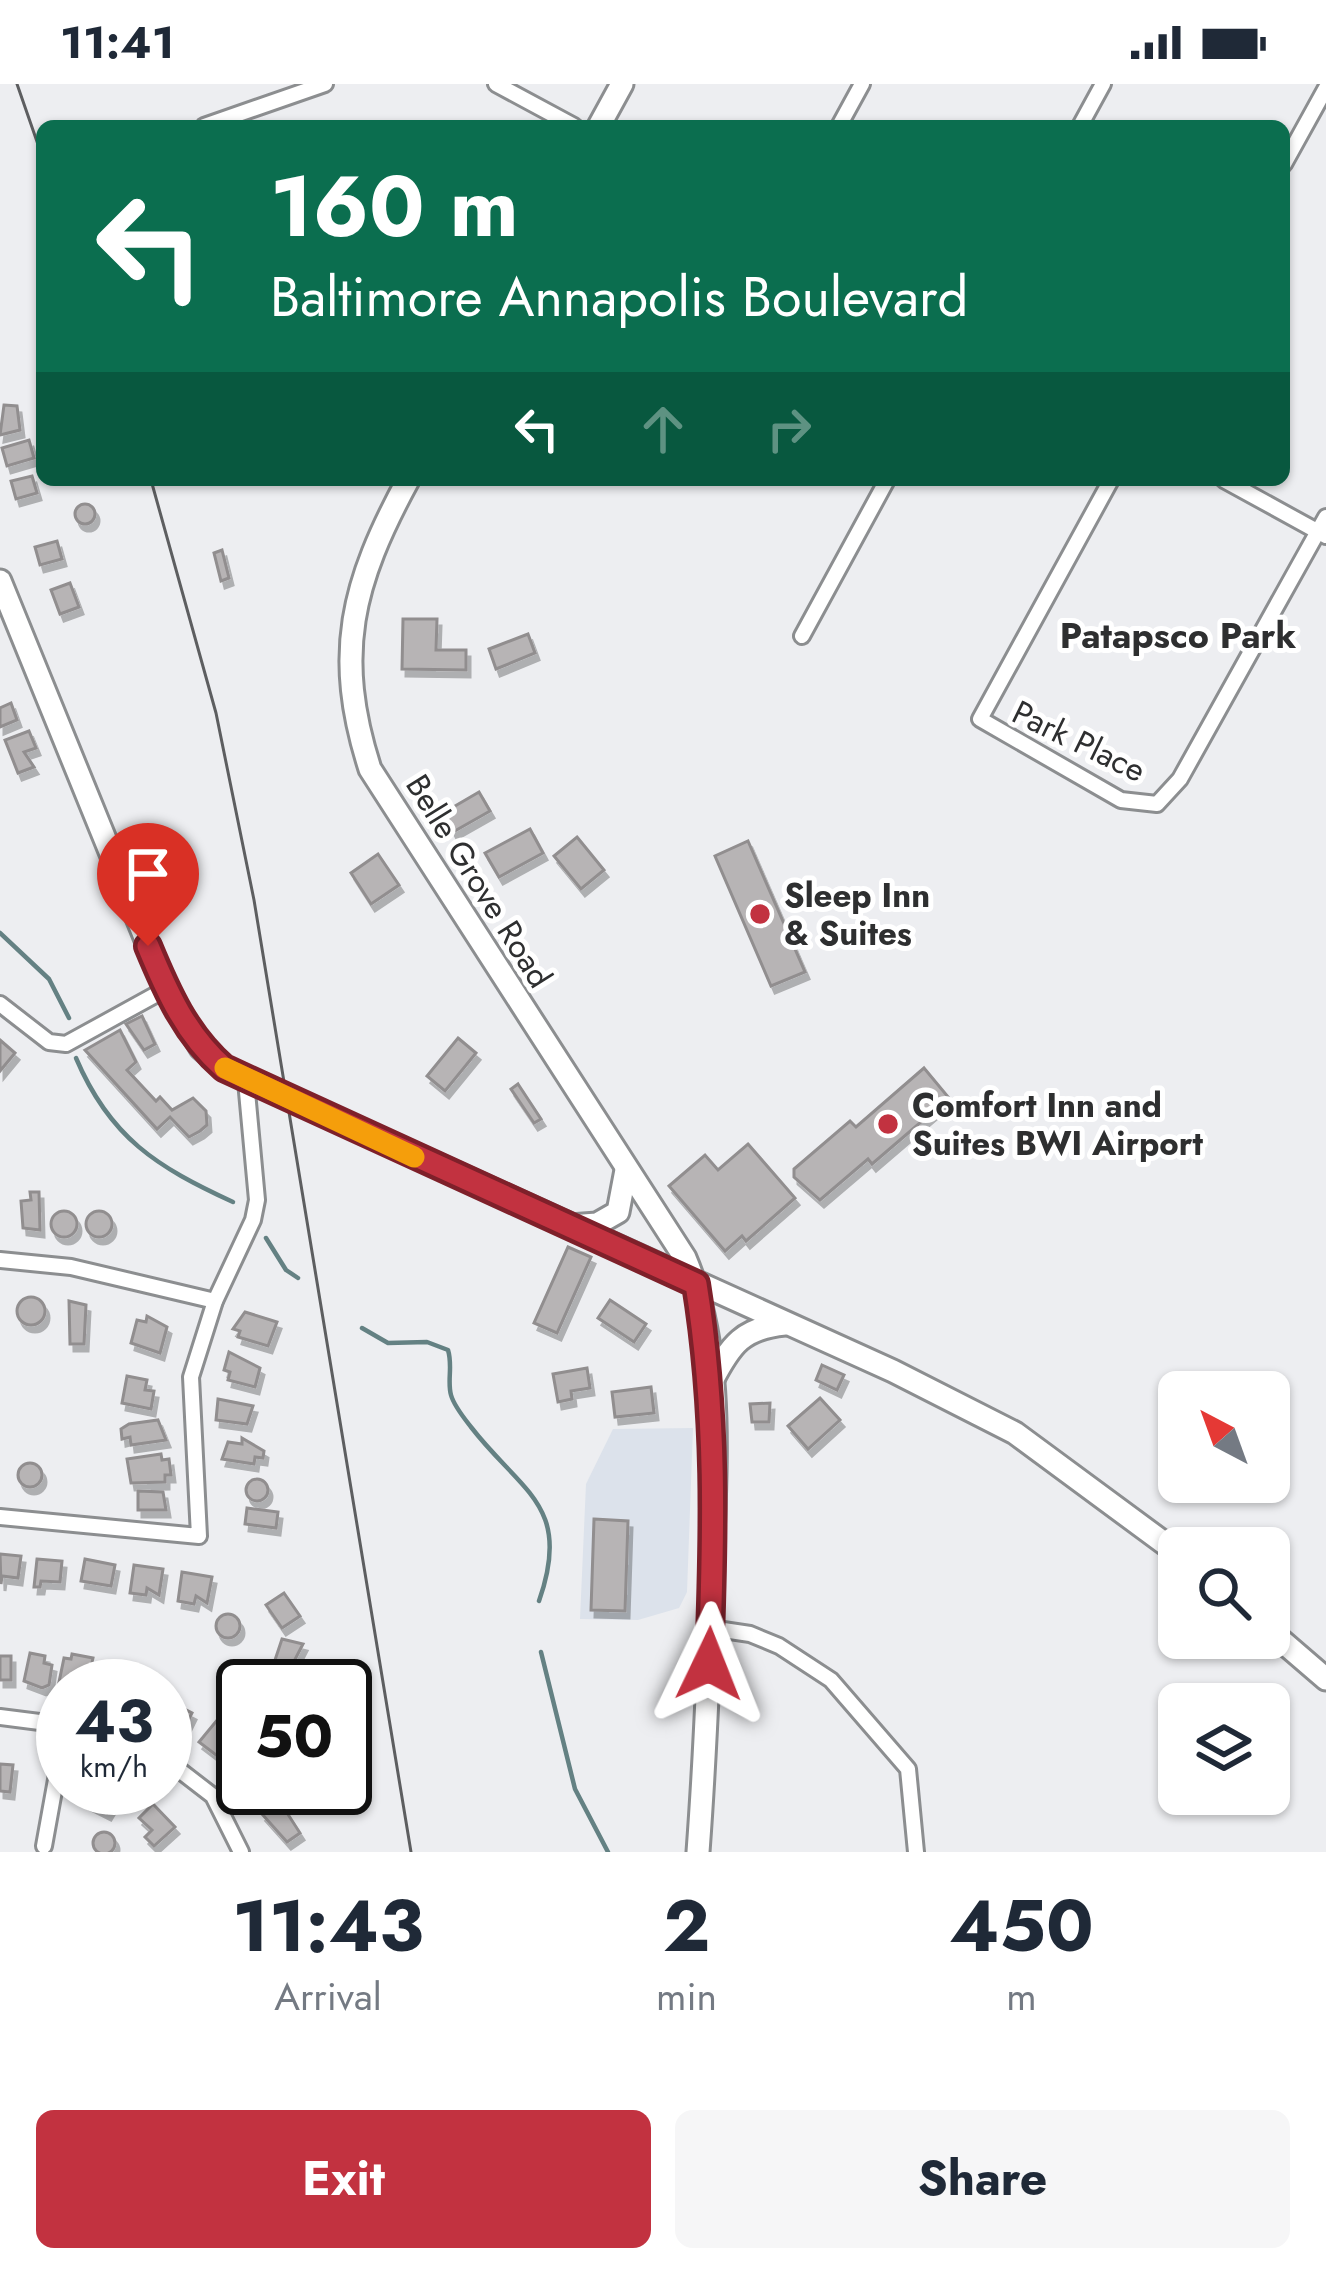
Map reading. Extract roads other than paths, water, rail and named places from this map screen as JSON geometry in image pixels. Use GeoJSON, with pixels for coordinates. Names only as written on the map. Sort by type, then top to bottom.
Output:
{"type":"FeatureCollection","features":[{"type":"Feature","properties":{"kind":"main road"},"geometry":{"type":"LineString","coordinates":[[602,120],[622,84]]}},
{"type":"Feature","properties":{"kind":"main road","name":"Belle Grove Road"},"geometry":{"type":"LineString","coordinates":[[405,486],[361,576],[352,617],[349,677],[358,733],[390,807],[696,1284]]}},
{"type":"Feature","properties":{"kind":"main road"},"geometry":{"type":"LineString","coordinates":[[0,581],[166,988],[201,1048],[246,1081],[789,1323],[1015,1433],[1158,1539]]}},
{"type":"Feature","properties":{"kind":"main road"},"geometry":{"type":"LineString","coordinates":[[566,1227],[597,1224],[618,1212],[626,1170]]}},
{"type":"Feature","properties":{"kind":"main road"},"geometry":{"type":"LineString","coordinates":[[696,1284],[712,1381],[710,1628],[698,1852]]}},
{"type":"Feature","properties":{"kind":"main road"},"geometry":{"type":"LineString","coordinates":[[712,1381],[734,1342],[746,1332],[789,1323]]}},
{"type":"Feature","properties":{"kind":"main road"},"geometry":{"type":"LineString","coordinates":[[1290,1648],[1326,1679]]}},
{"type":"Feature","properties":{"kind":"street"},"geometry":{"type":"LineString","coordinates":[[221,120],[325,84]]}},
{"type":"Feature","properties":{"kind":"street"},"geometry":{"type":"LineString","coordinates":[[496,84],[563,120]]}},
{"type":"Feature","properties":{"kind":"street"},"geometry":{"type":"LineString","coordinates":[[842,120],[862,84]]}},
{"type":"Feature","properties":{"kind":"street"},"geometry":{"type":"LineString","coordinates":[[1083,120],[1103,84]]}},
{"type":"Feature","properties":{"kind":"street"},"geometry":{"type":"LineString","coordinates":[[1290,153],[1326,88]]}},
{"type":"Feature","properties":{"kind":"street"},"geometry":{"type":"LineString","coordinates":[[802,636],[884,486]]}},
{"type":"Feature","properties":{"kind":"street","name":"Park Place"},"geometry":{"type":"LineString","coordinates":[[1108,486],[980,719],[1121,800],[1157,804],[1180,779],[1322,534]]}},
{"type":"Feature","properties":{"kind":"street"},"geometry":{"type":"LineString","coordinates":[[1235,486],[1322,534],[1326,517]]}},
{"type":"Feature","properties":{"kind":"street"},"geometry":{"type":"LineString","coordinates":[[0,1004],[49,1042],[66,1043],[166,988]]}},
{"type":"Feature","properties":{"kind":"street"},"geometry":{"type":"LineString","coordinates":[[0,1517],[199,1536],[191,1377],[215,1301],[254,1220],[257,1200],[246,1081]]}},
{"type":"Feature","properties":{"kind":"street"},"geometry":{"type":"LineString","coordinates":[[0,1260],[71,1267],[215,1301]]}},
{"type":"Feature","properties":{"kind":"street"},"geometry":{"type":"LineString","coordinates":[[710,1628],[750,1634],[779,1646],[845,1695],[908,1769],[916,1852]]}},
{"type":"Feature","properties":{"kind":"street"},"geometry":{"type":"LineString","coordinates":[[0,1717],[36,1722]]}},
{"type":"Feature","properties":{"kind":"street"},"geometry":{"type":"LineString","coordinates":[[192,1780],[213,1796],[241,1852]]}},
{"type":"Feature","properties":{"kind":"street"},"geometry":{"type":"LineString","coordinates":[[44,1846],[50,1815]]}},
{"type":"Feature","properties":{"kind":"waterway"},"geometry":{"type":"LineString","coordinates":[[0,933],[49,979],[69,1018]]}},
{"type":"Feature","properties":{"kind":"waterway"},"geometry":{"type":"LineString","coordinates":[[76,1058],[104,1109],[139,1147],[181,1176],[233,1202]]}},
{"type":"Feature","properties":{"kind":"waterway"},"geometry":{"type":"LineString","coordinates":[[266,1238],[286,1270],[298,1278]]}},
{"type":"Feature","properties":{"kind":"waterway"},"geometry":{"type":"LineString","coordinates":[[362,1328],[388,1343],[427,1342],[448,1350],[450,1390],[457,1408],[523,1485],[546,1521],[548,1569],[539,1601]]}},
{"type":"Feature","properties":{"kind":"waterway"},"geometry":{"type":"LineString","coordinates":[[541,1652],[575,1789],[608,1852]]}},
{"type":"Feature","properties":{"kind":"tram line"},"geometry":{"type":"LineString","coordinates":[[17,84],[36,139]]}},
{"type":"Feature","properties":{"kind":"tram line"},"geometry":{"type":"LineString","coordinates":[[153,486],[216,713],[254,900],[411,1852]]}},
{"type":"Feature","properties":{"kind":"place","name":"Sleep Inn & Suites"},"geometry":{"type":"Point","coordinates":[760,914]}},
{"type":"Feature","properties":{"kind":"place","name":"Comfort Inn and Suites BWI Airport"},"geometry":{"type":"Point","coordinates":[888,1124]}},
{"type":"Feature","properties":{"kind":"district","name":"Patapsco Park"},"geometry":{"type":"Point","coordinates":[1178,635]}}]}
